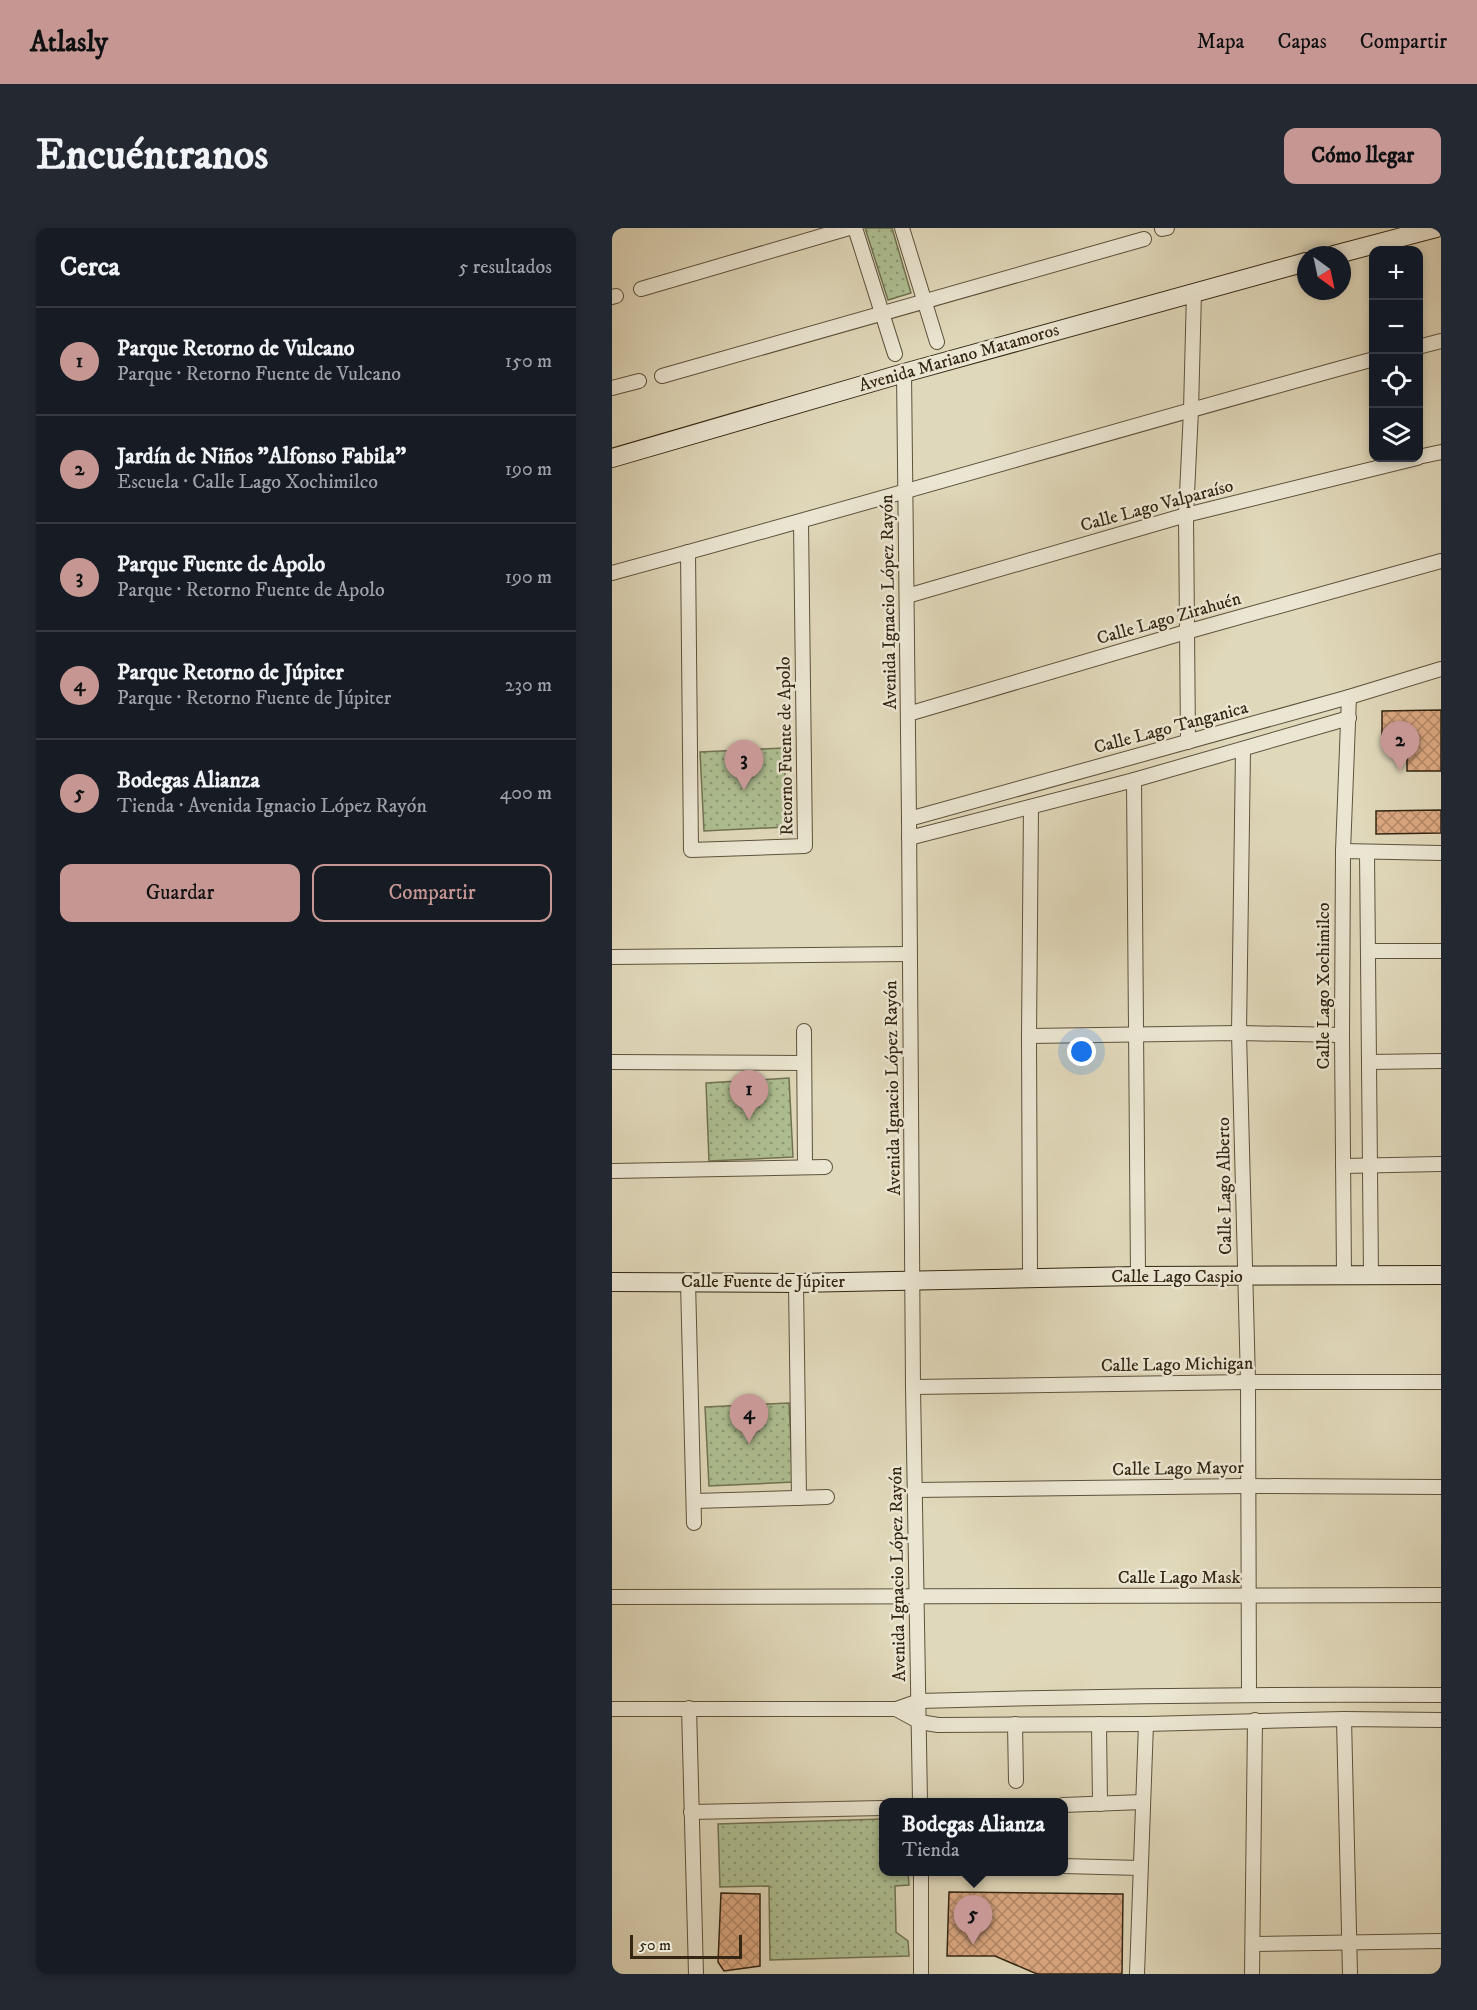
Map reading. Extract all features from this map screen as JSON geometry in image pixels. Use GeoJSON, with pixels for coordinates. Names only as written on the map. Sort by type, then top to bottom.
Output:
{"type":"FeatureCollection","features":[{"type":"Feature","properties":{"kind":"street"},"geometry":{"type":"LineString","coordinates":[[641,289],[849,228]]}},
{"type":"Feature","properties":{"kind":"street"},"geometry":{"type":"LineString","coordinates":[[855,228],[894,354]]}},
{"type":"Feature","properties":{"kind":"street"},"geometry":{"type":"LineString","coordinates":[[902,228],[937,342]]}},
{"type":"Feature","properties":{"kind":"street"},"geometry":{"type":"LineString","coordinates":[[1351,250],[1436,228]]}},
{"type":"Feature","properties":{"kind":"street"},"geometry":{"type":"LineString","coordinates":[[662,376],[1144,239]]}},
{"type":"Feature","properties":{"kind":"street","name":"Avenida Mariano Matamoros"},"geometry":{"type":"LineString","coordinates":[[612,458],[904,373],[1297,264]]}},
{"type":"Feature","properties":{"kind":"street"},"geometry":{"type":"LineString","coordinates":[[1188,742],[1186,515],[1194,292]]}},
{"type":"Feature","properties":{"kind":"street"},"geometry":{"type":"LineString","coordinates":[[1423,346],[1441,341]]}},
{"type":"Feature","properties":{"kind":"street"},"geometry":{"type":"LineString","coordinates":[[612,573],[801,522],[1369,360]]}},
{"type":"Feature","properties":{"kind":"street","name":"Avenida Ignacio López Rayón"},"geometry":{"type":"LineString","coordinates":[[904,373],[913,1387],[920,1798]]}},
{"type":"Feature","properties":{"kind":"street"},"geometry":{"type":"LineString","coordinates":[[612,388],[639,381]]}},
{"type":"Feature","properties":{"kind":"street","name":"Calle Lago Valparaíso"},"geometry":{"type":"LineString","coordinates":[[1423,456],[1441,452]]}},
{"type":"Feature","properties":{"kind":"street","name":"Calle Lago Valparaíso"},"geometry":{"type":"LineString","coordinates":[[907,596],[1186,515],[1398,462]]}},
{"type":"Feature","properties":{"kind":"street","name":"Retorno Fuente de Apolo"},"geometry":{"type":"LineString","coordinates":[[688,552],[691,850],[805,846],[801,522]]}},
{"type":"Feature","properties":{"kind":"street","name":"Calle Lago Zirahuén"},"geometry":{"type":"LineString","coordinates":[[908,714],[1186,632],[1441,561]]}},
{"type":"Feature","properties":{"kind":"street","name":"Calle Lago Tanganica"},"geometry":{"type":"LineString","coordinates":[[909,819],[1349,697],[1441,669]]}},
{"type":"Feature","properties":{"kind":"street","name":"Calle Lago Xochimilco"},"geometry":{"type":"LineString","coordinates":[[1344,1275],[1343,851],[1349,697]]}},
{"type":"Feature","properties":{"kind":"street"},"geometry":{"type":"LineString","coordinates":[[909,838],[1134,780],[1348,718]]}},
{"type":"Feature","properties":{"kind":"street","name":"Calle Lago Alberto"},"geometry":{"type":"LineString","coordinates":[[1243,750],[1239,1033],[1248,1382],[1249,1694]]}},
{"type":"Feature","properties":{"kind":"street"},"geometry":{"type":"LineString","coordinates":[[1105,765],[1108,787]]}},
{"type":"Feature","properties":{"kind":"street"},"geometry":{"type":"LineString","coordinates":[[1134,780],[1138,1036],[1138,1276]]}},
{"type":"Feature","properties":{"kind":"street"},"geometry":{"type":"LineString","coordinates":[[1030,1278],[1031,807]]}},
{"type":"Feature","properties":{"kind":"street"},"geometry":{"type":"LineString","coordinates":[[1343,851],[1441,853]]}},
{"type":"Feature","properties":{"kind":"street"},"geometry":{"type":"LineString","coordinates":[[1367,852],[1371,1275]]}},
{"type":"Feature","properties":{"kind":"street"},"geometry":{"type":"LineString","coordinates":[[1368,951],[1441,951]]}},
{"type":"Feature","properties":{"kind":"street"},"geometry":{"type":"LineString","coordinates":[[612,957],[909,954]]}},
{"type":"Feature","properties":{"kind":"street"},"geometry":{"type":"LineString","coordinates":[[804,1031],[805,1167]]}},
{"type":"Feature","properties":{"kind":"street"},"geometry":{"type":"LineString","coordinates":[[1029,1036],[1239,1033],[1342,1035]]}},
{"type":"Feature","properties":{"kind":"street"},"geometry":{"type":"LineString","coordinates":[[1369,1062],[1441,1061]]}},
{"type":"Feature","properties":{"kind":"street"},"geometry":{"type":"LineString","coordinates":[[612,1062],[804,1063]]}},
{"type":"Feature","properties":{"kind":"street"},"geometry":{"type":"LineString","coordinates":[[1343,1166],[1441,1164]]}},
{"type":"Feature","properties":{"kind":"street"},"geometry":{"type":"LineString","coordinates":[[612,1171],[825,1167]]}},
{"type":"Feature","properties":{"kind":"street","name":"Calle Lago Caspio"},"geometry":{"type":"LineString","coordinates":[[913,1280],[1138,1276],[1441,1275]]}},
{"type":"Feature","properties":{"kind":"street","name":"Calle Fuente de Júpiter"},"geometry":{"type":"LineString","coordinates":[[612,1282],[796,1283],[913,1280]]}},
{"type":"Feature","properties":{"kind":"street"},"geometry":{"type":"LineString","coordinates":[[688,1282],[694,1523]]}},
{"type":"Feature","properties":{"kind":"street"},"geometry":{"type":"LineString","coordinates":[[796,1283],[799,1498]]}},
{"type":"Feature","properties":{"kind":"street","name":"Calle Lago Michigan"},"geometry":{"type":"LineString","coordinates":[[913,1387],[1248,1382],[1441,1382]]}},
{"type":"Feature","properties":{"kind":"street","name":"Calle Lago Mayor"},"geometry":{"type":"LineString","coordinates":[[915,1490],[1248,1486],[1441,1487]]}},
{"type":"Feature","properties":{"kind":"street"},"geometry":{"type":"LineString","coordinates":[[694,1501],[827,1497]]}},
{"type":"Feature","properties":{"kind":"street","name":"Calle Lago Mask"},"geometry":{"type":"LineString","coordinates":[[612,1597],[1441,1595]]}},
{"type":"Feature","properties":{"kind":"street"},"geometry":{"type":"LineString","coordinates":[[612,1709],[896,1709],[919,1701],[1249,1694],[1441,1695]]}},
{"type":"Feature","properties":{"kind":"street"},"geometry":{"type":"LineString","coordinates":[[1199,1696],[1199,1722]]}},
{"type":"Feature","properties":{"kind":"street"},"geometry":{"type":"LineString","coordinates":[[688,1708],[696,1974]]}},
{"type":"Feature","properties":{"kind":"street"},"geometry":{"type":"LineString","coordinates":[[896,1709],[920,1722],[938,1725],[1146,1724],[1344,1719],[1441,1720]]}},
{"type":"Feature","properties":{"kind":"street"},"geometry":{"type":"LineString","coordinates":[[1344,1719],[1350,1974]]}},
{"type":"Feature","properties":{"kind":"street"},"geometry":{"type":"LineString","coordinates":[[1252,1974],[1255,1720]]}},
{"type":"Feature","properties":{"kind":"street"},"geometry":{"type":"LineString","coordinates":[[1015,1724],[1016,1781]]}},
{"type":"Feature","properties":{"kind":"street"},"geometry":{"type":"LineString","coordinates":[[1099,1724],[1100,1804]]}},
{"type":"Feature","properties":{"kind":"street"},"geometry":{"type":"LineString","coordinates":[[1137,1974],[1146,1724]]}},
{"type":"Feature","properties":{"kind":"street"},"geometry":{"type":"LineString","coordinates":[[1068,1805],[1143,1802]]}},
{"type":"Feature","properties":{"kind":"street"},"geometry":{"type":"LineString","coordinates":[[691,1812],[879,1808]]}},
{"type":"Feature","properties":{"kind":"street"},"geometry":{"type":"LineString","coordinates":[[1068,1866],[1140,1868]]}},
{"type":"Feature","properties":{"kind":"street"},"geometry":{"type":"LineString","coordinates":[[921,1876],[921,1974]]}},
{"type":"Feature","properties":{"kind":"street"},"geometry":{"type":"LineString","coordinates":[[1253,1944],[1441,1941]]}},
{"type":"Feature","properties":{"kind":"green space"},"geometry":{"type":"Polygon","coordinates":[[[865,228],[892,228],[911,293],[888,300],[865,228]]]}},
{"type":"Feature","properties":{"kind":"green space"},"geometry":{"type":"Polygon","coordinates":[[[784,748],[787,827],[704,831],[700,752],[784,748]]]}},
{"type":"Feature","properties":{"kind":"green space"},"geometry":{"type":"Polygon","coordinates":[[[789,1078],[793,1157],[709,1161],[706,1083],[789,1078]]]}},
{"type":"Feature","properties":{"kind":"green space"},"geometry":{"type":"Polygon","coordinates":[[[789,1403],[793,1482],[709,1486],[705,1407],[789,1403]]]}},
{"type":"Feature","properties":{"kind":"green space"},"geometry":{"type":"Polygon","coordinates":[[[879,1819],[879,1876],[908,1876],[909,1885],[895,1886],[896,1932],[908,1941],[909,1956],[770,1960],[769,1886],[720,1887],[718,1824],[879,1819]]]}},
{"type":"Feature","properties":{"kind":"building"},"geometry":{"type":"Polygon","coordinates":[[[1441,710],[1441,771],[1407,771],[1407,735],[1382,735],[1382,711],[1441,710]]]}},
{"type":"Feature","properties":{"kind":"building"},"geometry":{"type":"Polygon","coordinates":[[[1441,810],[1441,833],[1376,834],[1376,811],[1441,810]]]}},
{"type":"Feature","properties":{"kind":"building"},"geometry":{"type":"Polygon","coordinates":[[[949,1892],[1123,1894],[1122,1974],[1037,1974],[995,1956],[947,1956],[949,1892]]]}},
{"type":"Feature","properties":{"kind":"building"},"geometry":{"type":"Polygon","coordinates":[[[721,1893],[760,1894],[760,1966],[724,1971],[718,1962],[721,1893]]]}},
{"type":"Feature","properties":{"kind":"place","name":"Jardín de Niños \"Alfonso Fabila\""},"geometry":{"type":"Point","coordinates":[1400,771]}},
{"type":"Feature","properties":{"kind":"place","name":"Parque Fuente de Apolo"},"geometry":{"type":"Point","coordinates":[744,790]}},
{"type":"Feature","properties":{"kind":"place","name":"Parque Retorno de Vulcano"},"geometry":{"type":"Point","coordinates":[749,1120]}},
{"type":"Feature","properties":{"kind":"place","name":"Parque Retorno de Júpiter"},"geometry":{"type":"Point","coordinates":[749,1444]}},
{"type":"Feature","properties":{"kind":"place","name":"Bodegas Alianza"},"geometry":{"type":"Point","coordinates":[973,1945]}}]}
